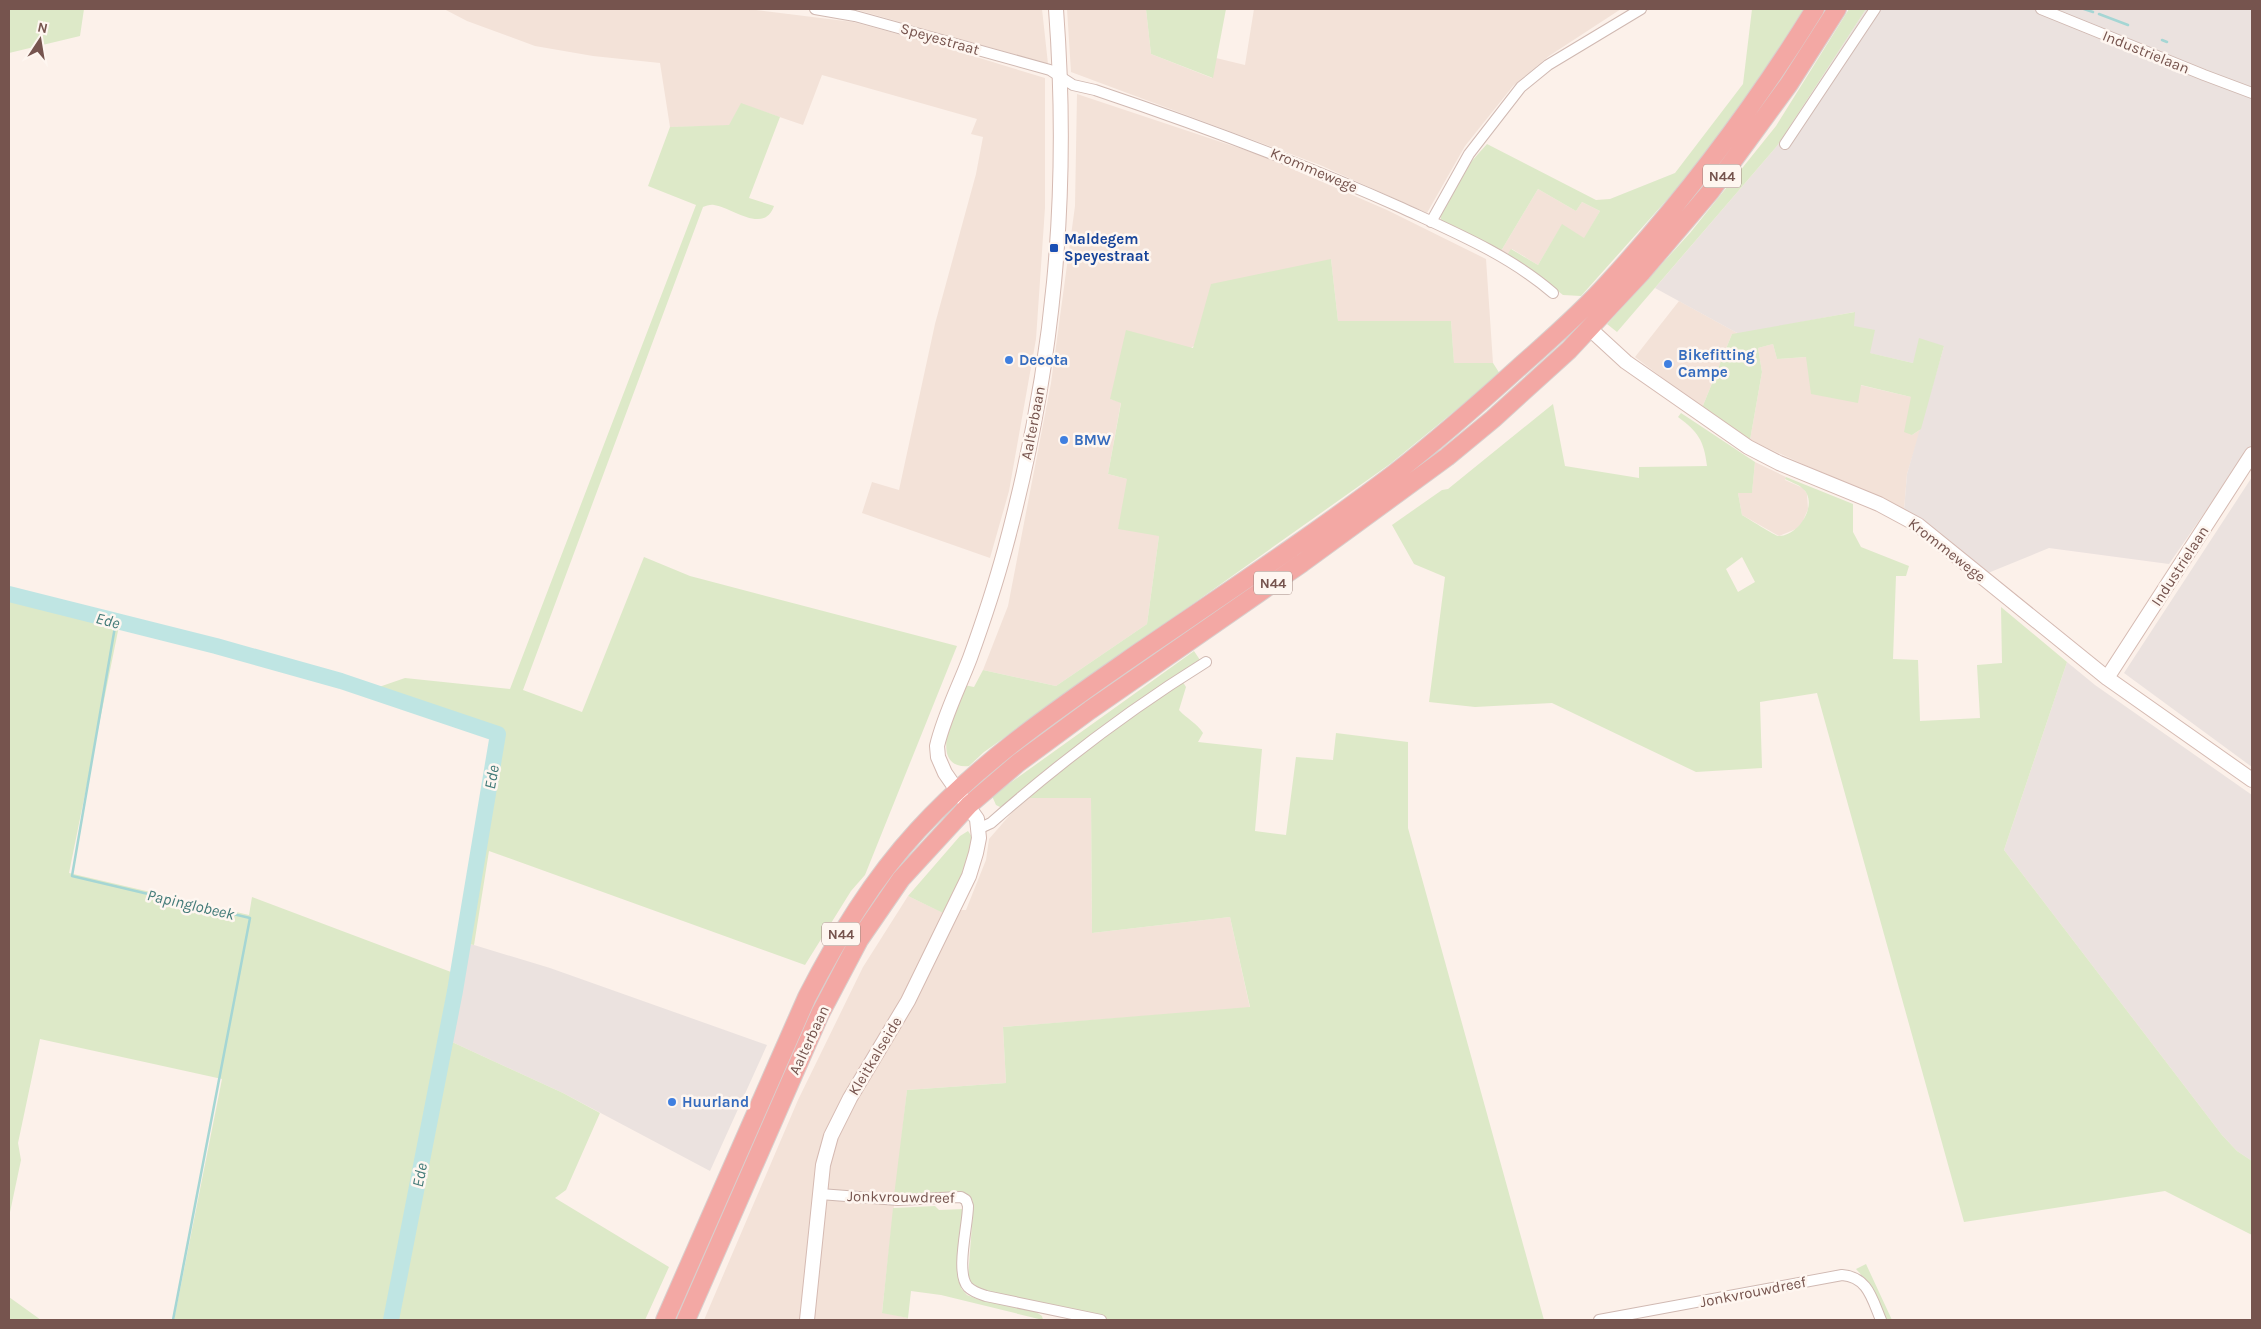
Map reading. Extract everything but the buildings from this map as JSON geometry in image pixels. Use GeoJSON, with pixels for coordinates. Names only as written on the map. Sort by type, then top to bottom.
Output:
{"type":"FeatureCollection","features":[{"type":"Feature","properties":{"kind":"highway","name":"N44"},"geometry":{"type":"LineString","coordinates":[[969,805],[1018,762],[1302,563],[1447,457],[1527,389],[1569,350],[1582,322],[1628,260],[1711,159],[1772,74],[1815,9]]}},
{"type":"Feature","properties":{"kind":"highway","name":"N44"},"geometry":{"type":"LineString","coordinates":[[958,790],[978,770],[1042,721],[1395,473],[1642,272],[1715,185],[1784,91],[1837,9]]}},
{"type":"Feature","properties":{"kind":"highway","name":"Aalterbaan"},"geometry":{"type":"LineString","coordinates":[[664,1320],[787,1040],[831,950],[870,888],[888,865],[916,832],[958,790]]}},
{"type":"Feature","properties":{"kind":"highway","name":"Aalterbaan"},"geometry":{"type":"LineString","coordinates":[[686,1320],[777,1110],[843,969],[877,912],[901,879],[969,805]]}},
{"type":"Feature","properties":{"kind":"street","name":"Speyestraat"},"geometry":{"type":"LineString","coordinates":[[815,9],[890,25],[1050,70],[1061,78]]}},
{"type":"Feature","properties":{"kind":"street","name":"Aalterbaan"},"geometry":{"type":"LineString","coordinates":[[969,805],[941,766],[937,746],[970,657],[1004,552],[1029,447],[1040,389],[1051,319],[1059,241],[1062,180],[1061,78],[1056,9]]}},
{"type":"Feature","properties":{"kind":"street"},"geometry":{"type":"LineString","coordinates":[[1431,222],[1469,154],[1521,88],[1548,65],[1640,9]]}},
{"type":"Feature","properties":{"kind":"street"},"geometry":{"type":"LineString","coordinates":[[1785,144],[1875,9]]}},
{"type":"Feature","properties":{"kind":"street","name":"Industrielaan"},"geometry":{"type":"LineString","coordinates":[[2041,9],[2204,76],[2252,92]]}},
{"type":"Feature","properties":{"kind":"street","name":"Krommewege"},"geometry":{"type":"LineString","coordinates":[[1061,78],[1073,85],[1095,90],[1251,144],[1330,176],[1495,253],[1531,274],[1553,293]]}},
{"type":"Feature","properties":{"kind":"street","name":"Krommewege"},"geometry":{"type":"LineString","coordinates":[[1582,322],[1626,362],[1748,447],[1779,463],[1879,504],[1918,525],[2107,678],[2252,780]]}},
{"type":"Feature","properties":{"kind":"street","name":"Industrielaan"},"geometry":{"type":"LineString","coordinates":[[2107,678],[2252,454]]}},
{"type":"Feature","properties":{"kind":"street"},"geometry":{"type":"LineString","coordinates":[[978,829],[991,823],[1062,763],[1206,662]]}},
{"type":"Feature","properties":{"kind":"street","name":"Kleitkalseide"},"geometry":{"type":"LineString","coordinates":[[807,1320],[823,1165],[831,1136],[850,1098],[908,1001],[969,876],[976,853],[978,829],[977,819],[969,805]]}},
{"type":"Feature","properties":{"kind":"street","name":"Jonkvrouwdreef"},"geometry":{"type":"LineString","coordinates":[[820,1194],[898,1200],[961,1198],[966,1200],[968,1206],[962,1267],[967,1286],[973,1292],[1100,1320]]}},
{"type":"Feature","properties":{"kind":"street","name":"Jonkvrouwdreef"},"geometry":{"type":"LineString","coordinates":[[1599,1320],[1842,1275],[1853,1276],[1862,1282],[1881,1320]]}},
{"type":"Feature","properties":{"kind":"shaded area"},"geometry":{"type":"Polygon","coordinates":[[[444,9],[748,9],[853,22],[927,42],[1045,78],[1045,208],[1036,339],[1009,491],[990,558],[862,513],[872,482],[899,490],[935,324],[976,174],[983,137],[971,134],[977,119],[822,75],[803,125],[741,104],[729,126],[670,127],[660,63],[593,56],[535,46],[467,21],[444,9]]]}},
{"type":"Feature","properties":{"kind":"shaded area"},"geometry":{"type":"Polygon","coordinates":[[[854,9],[1042,9],[1048,64],[854,9]]]}},
{"type":"Feature","properties":{"kind":"shaded area"},"geometry":{"type":"Polygon","coordinates":[[[1067,9],[1146,9],[1151,54],[1212,78],[1216,58],[1245,65],[1254,9],[1621,9],[1549,56],[1513,86],[1465,146],[1427,213],[1320,165],[1071,72],[1067,9]]]}},
{"type":"Feature","properties":{"kind":"shaded area"},"geometry":{"type":"Polygon","coordinates":[[[1866,9],[2252,9],[2252,444],[2169,564],[2049,548],[1988,573],[1904,510],[1907,474],[1944,346],[1913,363],[1869,353],[1854,326],[1854,312],[1739,334],[1655,288],[1777,146],[1866,9]]]}},
{"type":"Feature","properties":{"kind":"shaded area"},"geometry":{"type":"Polygon","coordinates":[[[1077,94],[1260,155],[1387,210],[1486,259],[1493,363],[1454,364],[1451,321],[1338,321],[1331,259],[1110,399],[1121,402],[1108,474],[1127,479],[1159,536],[1147,624],[1056,686],[983,670],[1008,606],[1051,383],[1075,206],[1077,94]]]}},
{"type":"Feature","properties":{"kind":"shaded area"},"geometry":{"type":"Polygon","coordinates":[[[1538,189],[1576,211],[1582,202],[1600,211],[1584,239],[1562,225],[1538,265],[1512,249],[1507,255],[1501,251],[1538,189]]]}},
{"type":"Feature","properties":{"kind":"shaded area"},"geometry":{"type":"Polygon","coordinates":[[[1679,301],[1739,334],[1732,334],[1702,408],[1635,357],[1679,301]]]}},
{"type":"Feature","properties":{"kind":"shaded area"},"geometry":{"type":"Polygon","coordinates":[[[1773,344],[1777,359],[1806,357],[1860,385],[1911,397],[1912,435],[1921,429],[1907,474],[1904,510],[1750,440],[1762,372],[1758,348],[1773,344]]]}},
{"type":"Feature","properties":{"kind":"shaded area"},"geometry":{"type":"Polygon","coordinates":[[[1755,462],[1786,477],[1785,480],[1803,488],[1807,494],[1808,509],[1802,523],[1796,529],[1779,536],[1742,515],[1738,493],[1752,492],[1755,462]]]}},
{"type":"Feature","properties":{"kind":"shaded area"},"geometry":{"type":"Polygon","coordinates":[[[2252,477],[2252,767],[2124,673],[2252,477]]]}},
{"type":"Feature","properties":{"kind":"shaded area"},"geometry":{"type":"Polygon","coordinates":[[[2067,662],[2095,685],[2252,795],[2252,1161],[2237,1151],[2222,1135],[2004,850],[2067,662]]]}},
{"type":"Feature","properties":{"kind":"shaded area"},"geometry":{"type":"Polygon","coordinates":[[[1029,798],[1091,798],[1092,933],[1230,917],[1250,1008],[1003,1027],[1006,1083],[907,1090],[882,1312],[908,1318],[908,1320],[704,1320],[798,1100],[863,967],[908,896],[956,919],[961,910],[966,910],[986,860],[989,839],[1015,809],[1029,798]]]}},
{"type":"Feature","properties":{"kind":"shaded area"},"geometry":{"type":"Polygon","coordinates":[[[457,942],[474,945],[550,968],[767,1045],[710,1171],[563,1093],[439,1036],[457,942]]]}},
{"type":"Feature","properties":{"kind":"green space"},"geometry":{"type":"Polygon","coordinates":[[[9,9],[84,9],[80,36],[9,53],[9,9]]]}},
{"type":"Feature","properties":{"kind":"green space"},"geometry":{"type":"Polygon","coordinates":[[[1146,9],[1226,9],[1213,78],[1151,54],[1146,9]]]}},
{"type":"Feature","properties":{"kind":"green space"},"geometry":{"type":"Polygon","coordinates":[[[1752,9],[1805,9],[1763,77],[1697,166],[1581,296],[1563,295],[1534,272],[1507,255],[1511,249],[1538,265],[1562,224],[1584,238],[1600,211],[1582,202],[1576,211],[1538,189],[1501,251],[1441,221],[1440,213],[1470,163],[1487,144],[1596,200],[1610,199],[1675,173],[1743,84],[1752,9]]]}},
{"type":"Feature","properties":{"kind":"green space"},"geometry":{"type":"Polygon","coordinates":[[[1849,9],[1866,9],[1777,146],[1617,332],[1607,324],[1690,233],[1776,126],[1849,9]]]}},
{"type":"Feature","properties":{"kind":"green space"},"geometry":{"type":"Polygon","coordinates":[[[741,103],[780,117],[749,198],[774,206],[769,214],[763,218],[755,219],[714,205],[703,207],[523,690],[582,712],[644,557],[690,576],[957,646],[865,875],[851,891],[805,965],[489,851],[474,945],[457,942],[494,736],[417,713],[420,704],[375,691],[376,688],[405,678],[510,689],[696,205],[648,186],[670,127],[729,125],[741,103]]]}},
{"type":"Feature","properties":{"kind":"green space"},"geometry":{"type":"Polygon","coordinates":[[[1331,259],[1338,321],[1451,321],[1454,363],[1493,363],[1500,374],[1390,464],[984,752],[969,766],[956,764],[949,758],[946,747],[951,720],[964,685],[974,687],[983,670],[1056,686],[1147,624],[1159,536],[1118,529],[1127,479],[1108,474],[1121,403],[1110,399],[1126,330],[1193,348],[1211,284],[1331,259]]]}},
{"type":"Feature","properties":{"kind":"green space"},"geometry":{"type":"Polygon","coordinates":[[[1855,312],[1854,326],[1875,330],[1870,353],[1913,363],[1919,338],[1944,346],[1921,429],[1912,435],[1904,432],[1911,397],[1861,385],[1858,403],[1811,394],[1806,357],[1777,359],[1773,344],[1758,348],[1762,372],[1750,440],[1702,408],[1732,334],[1855,312]]]}},
{"type":"Feature","properties":{"kind":"green space"},"geometry":{"type":"Polygon","coordinates":[[[1553,404],[1565,466],[1639,478],[1639,467],[1707,466],[1702,443],[1691,427],[1678,417],[1681,413],[1755,462],[1752,493],[1738,493],[1742,515],[1778,536],[1786,535],[1800,525],[1808,510],[1807,494],[1798,485],[1785,479],[1786,477],[1853,504],[1853,532],[1861,547],[1909,566],[1906,576],[1896,576],[1893,659],[1918,660],[1920,721],[1980,718],[1977,665],[2002,663],[2001,607],[2067,662],[2004,850],[2222,1135],[2237,1151],[2252,1161],[2252,1235],[2165,1191],[1964,1222],[1817,693],[1760,702],[1762,768],[1696,772],[1552,703],[1475,707],[1429,702],[1445,577],[1414,564],[1392,525],[1442,490],[1448,489],[1553,404]],[[1742,557],[1726,569],[1738,592],[1755,582],[1742,557]]]}},
{"type":"Feature","properties":{"kind":"green space"},"geometry":{"type":"Polygon","coordinates":[[[9,599],[119,626],[69,873],[249,915],[252,897],[451,972],[439,1036],[563,1093],[600,1113],[566,1190],[555,1198],[669,1267],[645,1320],[174,1320],[222,1079],[40,1039],[18,1143],[21,1160],[9,1217],[9,599]]]}},
{"type":"Feature","properties":{"kind":"green space"},"geometry":{"type":"Polygon","coordinates":[[[1194,651],[1200,660],[1179,676],[1186,687],[1179,710],[1198,726],[1203,733],[1198,742],[1262,749],[1255,831],[1286,835],[1296,757],[1333,760],[1336,733],[1408,742],[1408,828],[1544,1320],[1112,1320],[985,1293],[972,1285],[968,1278],[973,1201],[968,1196],[894,1196],[907,1090],[1006,1083],[1003,1027],[1250,1007],[1230,917],[1092,933],[1091,798],[1029,798],[1023,791],[1002,808],[996,805],[992,796],[1194,651]]]}},
{"type":"Feature","properties":{"kind":"green space"},"geometry":{"type":"Polygon","coordinates":[[[968,831],[972,837],[972,843],[959,885],[943,913],[908,896],[960,836],[968,831]]]}},
{"type":"Feature","properties":{"kind":"green space"},"geometry":{"type":"Polygon","coordinates":[[[935,1206],[939,1210],[964,1209],[960,1276],[961,1288],[967,1295],[977,1299],[1033,1310],[1042,1316],[1043,1320],[941,1295],[911,1291],[908,1318],[882,1313],[893,1208],[935,1206]]]}},
{"type":"Feature","properties":{"kind":"green space"},"geometry":{"type":"Polygon","coordinates":[[[1866,1264],[1892,1320],[1885,1320],[1865,1279],[1856,1269],[1866,1264]]]}},
{"type":"Feature","properties":{"kind":"green space"},"geometry":{"type":"Polygon","coordinates":[[[9,1297],[41,1320],[9,1320],[9,1297]]]}},
{"type":"Feature","properties":{"kind":"waterway"},"geometry":{"type":"LineString","coordinates":[[2084,9],[2093,12]]}},
{"type":"Feature","properties":{"kind":"waterway"},"geometry":{"type":"LineString","coordinates":[[2099,14],[2128,25]]}},
{"type":"Feature","properties":{"kind":"waterway"},"geometry":{"type":"LineString","coordinates":[[2162,40],[2167,42]]}},
{"type":"Feature","properties":{"kind":"waterway","name":"Ede"},"geometry":{"type":"LineString","coordinates":[[9,594],[216,646],[341,681],[498,734],[455,991],[391,1320]]}},
{"type":"Feature","properties":{"kind":"waterway","name":"Papinglobeek"},"geometry":{"type":"LineString","coordinates":[[116,621],[72,876],[250,918],[173,1320]]}},
{"type":"Feature","properties":{"kind":"place","name":"Maldegem Speyestraat"},"geometry":{"type":"Point","coordinates":[1054,248]}},
{"type":"Feature","properties":{"kind":"place","name":"Decota"},"geometry":{"type":"Point","coordinates":[1009,360]}},
{"type":"Feature","properties":{"kind":"place","name":"Bikefitting Campe"},"geometry":{"type":"Point","coordinates":[1668,364]}},
{"type":"Feature","properties":{"kind":"place","name":"BMW"},"geometry":{"type":"Point","coordinates":[1064,440]}},
{"type":"Feature","properties":{"kind":"place","name":"Huurland"},"geometry":{"type":"Point","coordinates":[672,1102]}}]}
